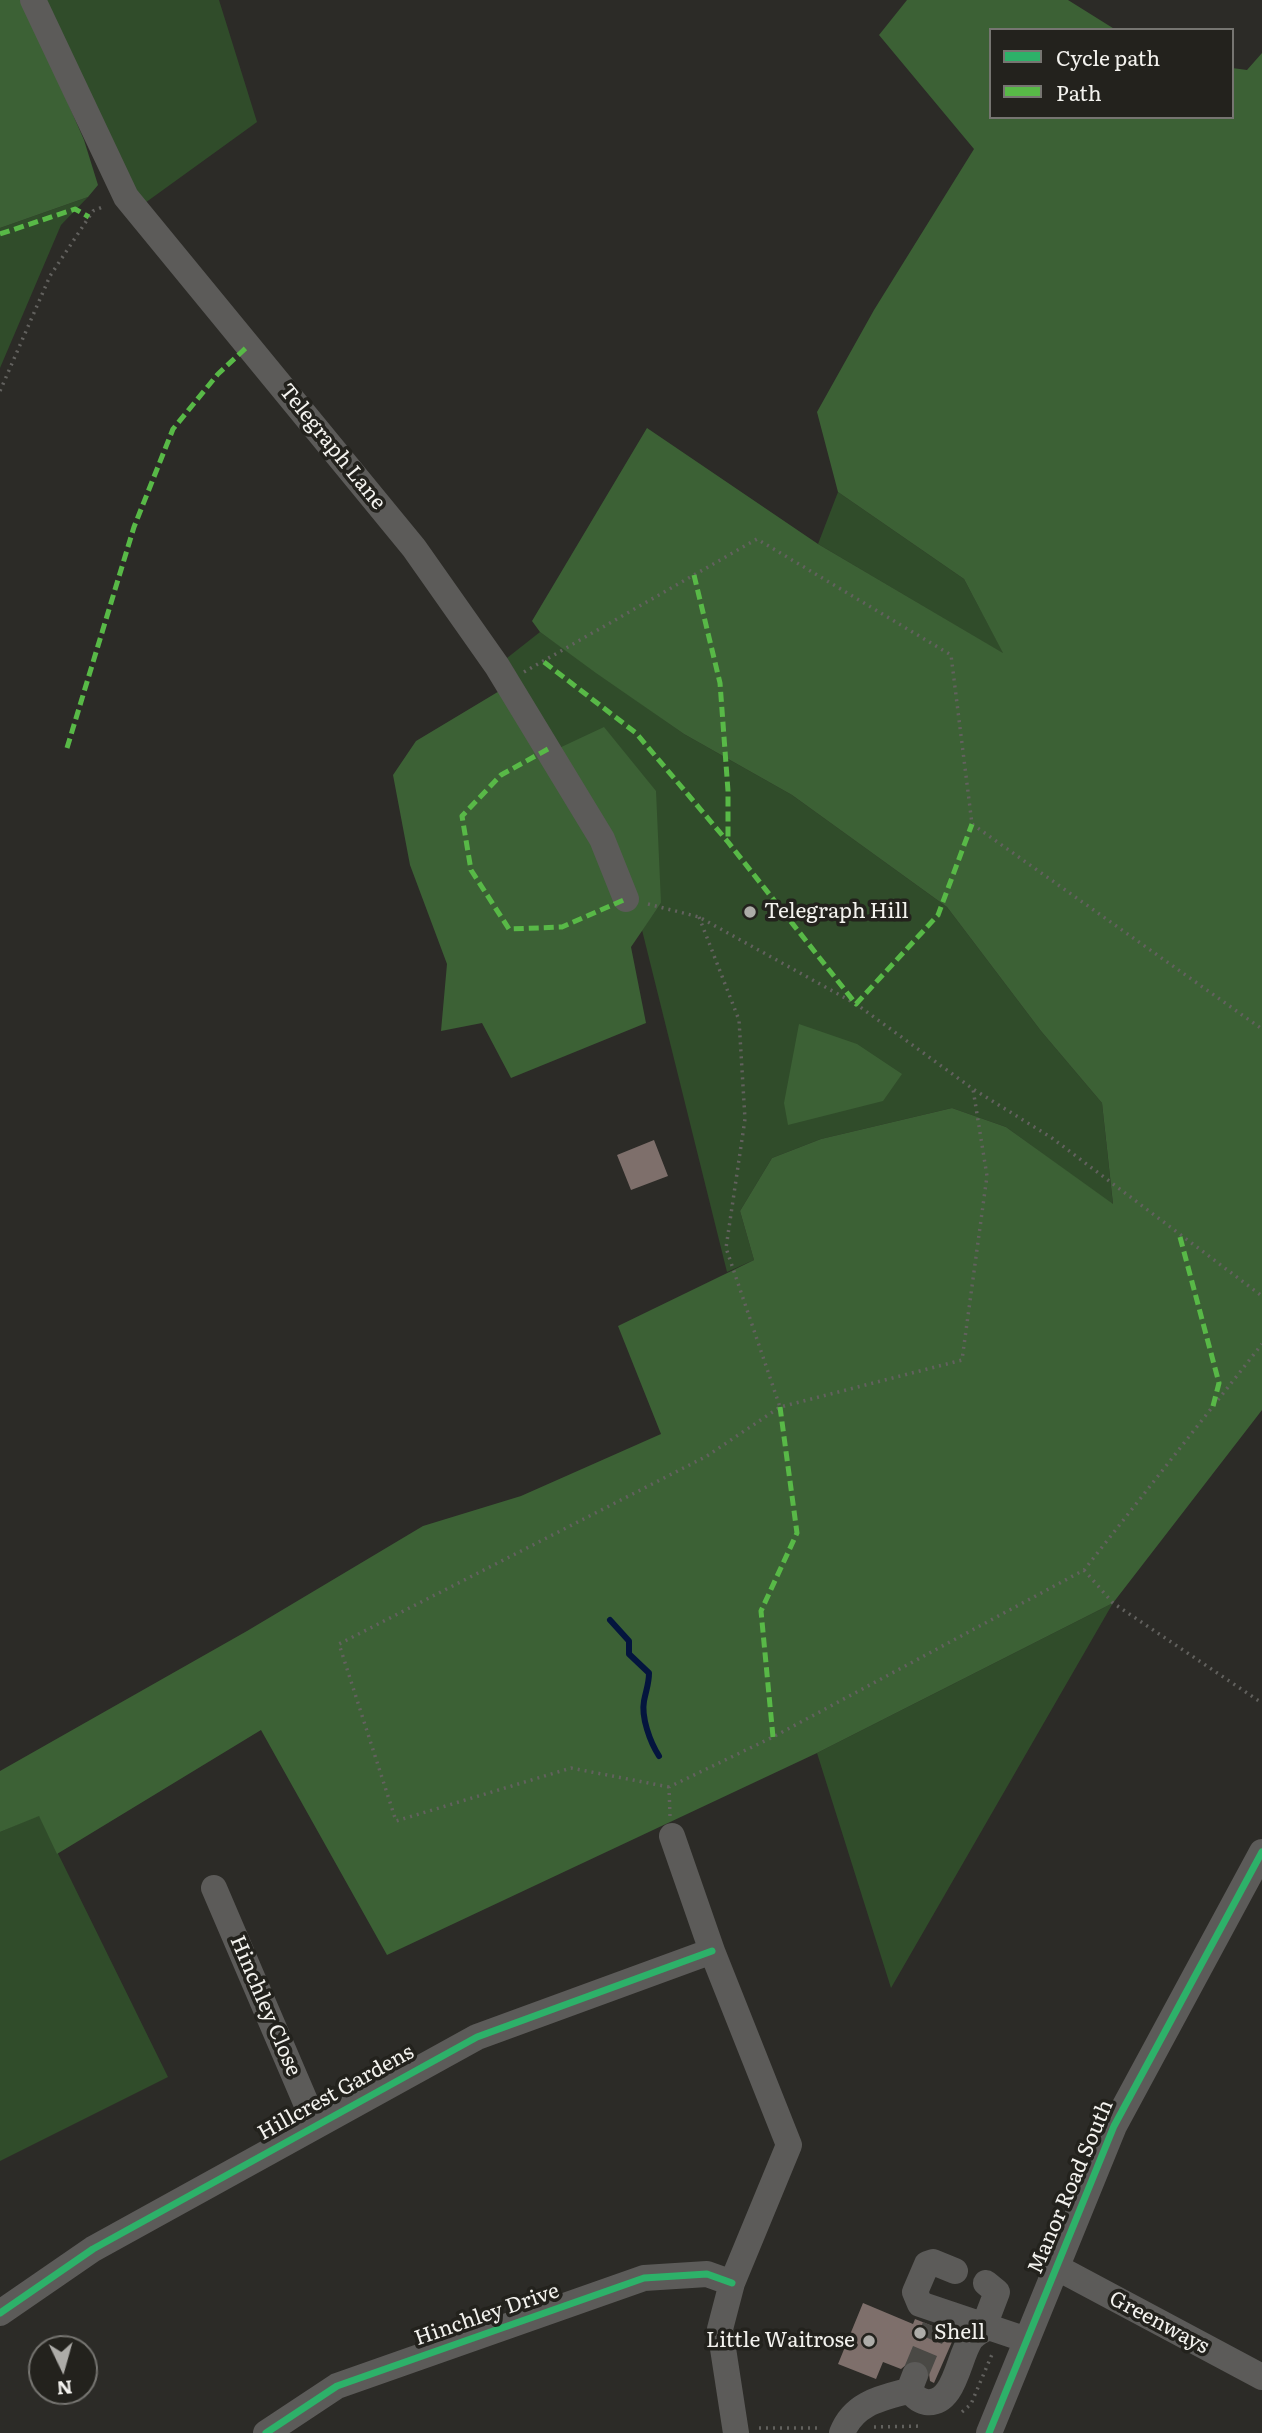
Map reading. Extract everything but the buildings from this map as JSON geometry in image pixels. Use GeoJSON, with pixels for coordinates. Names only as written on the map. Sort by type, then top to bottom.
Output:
{"type":"FeatureCollection","features":[{"type":"Feature","properties":{"kind":"street","name":"Telegraph Lane"},"geometry":{"type":"LineString","coordinates":[[33,0],[126,197],[414,548],[507,682],[602,839],[626,899]]}},
{"type":"Feature","properties":{"kind":"street"},"geometry":{"type":"LineString","coordinates":[[672,1836],[712,1951],[789,2145],[732,2283],[720,2329],[736,2433]]}},
{"type":"Feature","properties":{"kind":"street","name":"Manor Road South"},"geometry":{"type":"LineString","coordinates":[[989,2433],[1114,2126],[1262,1852]]}},
{"type":"Feature","properties":{"kind":"street","name":"Hinchley Close"},"geometry":{"type":"LineString","coordinates":[[214,1888],[316,2124]]}},
{"type":"Feature","properties":{"kind":"street","name":"Hillcrest Gardens"},"geometry":{"type":"LineString","coordinates":[[0,2313],[93,2249],[477,2037],[712,1951]]}},
{"type":"Feature","properties":{"kind":"street"},"geometry":{"type":"LineString","coordinates":[[956,2271],[933,2262],[928,2264],[915,2292],[920,2304],[938,2319],[987,2327],[1027,2340]]}},
{"type":"Feature","properties":{"kind":"street","name":"Greenways"},"geometry":{"type":"LineString","coordinates":[[1056,2267],[1262,2377]]}},
{"type":"Feature","properties":{"kind":"street","name":"Hinchley Drive"},"geometry":{"type":"LineString","coordinates":[[266,2433],[337,2386],[644,2278],[707,2274],[732,2283]]}},
{"type":"Feature","properties":{"kind":"street"},"geometry":{"type":"LineString","coordinates":[[842,2433],[863,2406],[913,2381],[920,2400],[940,2400],[947,2393],[970,2340],[987,2327],[997,2292],[986,2283]]}},
{"type":"Feature","properties":{"kind":"path"},"geometry":{"type":"LineString","coordinates":[[0,391],[50,276],[93,211],[126,197]]}},
{"type":"Feature","properties":{"kind":"path"},"geometry":{"type":"LineString","coordinates":[[507,682],[757,539],[951,656],[971,824],[1262,1029]]}},
{"type":"Feature","properties":{"kind":"path"},"geometry":{"type":"LineString","coordinates":[[626,899],[699,917],[856,1004],[973,1089],[1052,1138],[1262,1296]]}},
{"type":"Feature","properties":{"kind":"path"},"geometry":{"type":"LineString","coordinates":[[699,917],[739,1020],[745,1119],[726,1248],[780,1407]]}},
{"type":"Feature","properties":{"kind":"path"},"geometry":{"type":"LineString","coordinates":[[973,1089],[987,1176],[962,1360],[780,1407],[707,1456],[339,1644],[396,1821],[571,1768],[669,1787],[785,1730],[1083,1570],[1262,1344]]}},
{"type":"Feature","properties":{"kind":"path"},"geometry":{"type":"LineString","coordinates":[[1083,1570],[1113,1604],[1262,1703]]}},
{"type":"Feature","properties":{"kind":"path"},"geometry":{"type":"LineString","coordinates":[[669,1787],[672,1836]]}},
{"type":"Feature","properties":{"kind":"green space"},"geometry":{"type":"Polygon","coordinates":[[[0,0],[23,0],[84,140],[98,185],[88,197],[0,228],[0,0]]]}},
{"type":"Feature","properties":{"kind":"green space"},"geometry":{"type":"Polygon","coordinates":[[[44,0],[219,0],[257,122],[138,208],[44,0]]]}},
{"type":"Feature","properties":{"kind":"green space"},"geometry":{"type":"Polygon","coordinates":[[[907,0],[1068,0],[1113,28],[989,28],[989,119],[1234,119],[1234,68],[1247,70],[1262,53],[1262,1410],[1113,1603],[817,1753],[387,1955],[261,1730],[57,1854],[39,1816],[0,1832],[0,1771],[247,1631],[423,1526],[521,1496],[661,1434],[618,1326],[754,1260],[740,1211],[772,1158],[821,1139],[952,1108],[1006,1127],[1113,1204],[1102,1103],[1041,1031],[947,907],[792,795],[684,734],[540,632],[532,621],[647,428],[818,544],[1003,653],[964,579],[838,492],[817,412],[874,310],[974,149],[879,35],[907,0]]]}},
{"type":"Feature","properties":{"kind":"green space"},"geometry":{"type":"Polygon","coordinates":[[[88,197],[61,225],[0,368],[0,228],[88,197]]]}},
{"type":"Feature","properties":{"kind":"green space"},"geometry":{"type":"Polygon","coordinates":[[[838,492],[964,579],[1004,654],[818,544],[838,492]]]}},
{"type":"Feature","properties":{"kind":"green space"},"geometry":{"type":"Polygon","coordinates":[[[540,632],[684,734],[792,795],[947,907],[1041,1031],[1102,1103],[1113,1205],[1006,1127],[952,1108],[821,1139],[772,1158],[740,1211],[754,1260],[727,1272],[642,930],[661,903],[560,748],[507,658],[540,632]]]}},
{"type":"Feature","properties":{"kind":"green space"},"geometry":{"type":"Polygon","coordinates":[[[501,690],[540,757],[604,727],[656,791],[661,903],[631,947],[646,1023],[511,1078],[482,1023],[441,1031],[447,964],[410,865],[393,775],[416,741],[501,690]]]}},
{"type":"Feature","properties":{"kind":"green space"},"geometry":{"type":"Polygon","coordinates":[[[799,1024],[857,1044],[902,1074],[883,1101],[788,1125],[784,1103],[799,1024]]]}},
{"type":"Feature","properties":{"kind":"green space"},"geometry":{"type":"Polygon","coordinates":[[[1113,1603],[891,1988],[817,1753],[1113,1603]]]}},
{"type":"Feature","properties":{"kind":"green space"},"geometry":{"type":"Polygon","coordinates":[[[39,1815],[168,2077],[0,2161],[0,1832],[39,1815]]]}},
{"type":"Feature","properties":{"kind":"waterway"},"geometry":{"type":"LineString","coordinates":[[610,1620],[629,1641],[629,1654],[649,1673],[644,1714],[659,1756]]}},
{"type":"Feature","properties":{"kind":"tunnel"},"geometry":{"type":"LineString","coordinates":[[915,2375],[935,2327]]}},
{"type":"Feature","properties":{"kind":"marked path"},"geometry":{"type":"LineString","coordinates":[[0,234],[75,209],[89,217]]}},
{"type":"Feature","properties":{"kind":"marked path"},"geometry":{"type":"LineString","coordinates":[[67,748],[134,527],[173,429],[218,374],[248,346]]}},
{"type":"Feature","properties":{"kind":"marked path"},"geometry":{"type":"LineString","coordinates":[[694,575],[720,683],[728,791],[728,842]]}},
{"type":"Feature","properties":{"kind":"marked path"},"geometry":{"type":"LineString","coordinates":[[544,662],[636,733],[728,842],[856,1004],[938,915],[972,824]]}},
{"type":"Feature","properties":{"kind":"marked path"},"geometry":{"type":"LineString","coordinates":[[548,749],[501,775],[462,816],[471,870],[509,929],[562,927],[626,899]]}},
{"type":"Feature","properties":{"kind":"marked path"},"geometry":{"type":"LineString","coordinates":[[1180,1237],[1219,1383],[1212,1410]]}},
{"type":"Feature","properties":{"kind":"marked path"},"geometry":{"type":"LineString","coordinates":[[773,1737],[761,1611],[797,1533],[780,1407]]}},
{"type":"Feature","properties":{"kind":"cycle path"},"geometry":{"type":"LineString","coordinates":[[989,2433],[1114,2126],[1262,1852]]}},
{"type":"Feature","properties":{"kind":"cycle path"},"geometry":{"type":"LineString","coordinates":[[0,2313],[93,2249],[477,2037],[712,1951]]}},
{"type":"Feature","properties":{"kind":"cycle path"},"geometry":{"type":"LineString","coordinates":[[266,2433],[337,2386],[644,2278],[707,2274],[732,2283]]}},
{"type":"Feature","properties":{"kind":"place","name":"Telegraph Hill"},"geometry":{"type":"Point","coordinates":[750,912]}},
{"type":"Feature","properties":{"kind":"place","name":"Shell"},"geometry":{"type":"Point","coordinates":[920,2333]}},
{"type":"Feature","properties":{"kind":"place","name":"Little Waitrose"},"geometry":{"type":"Point","coordinates":[869,2341]}}]}
